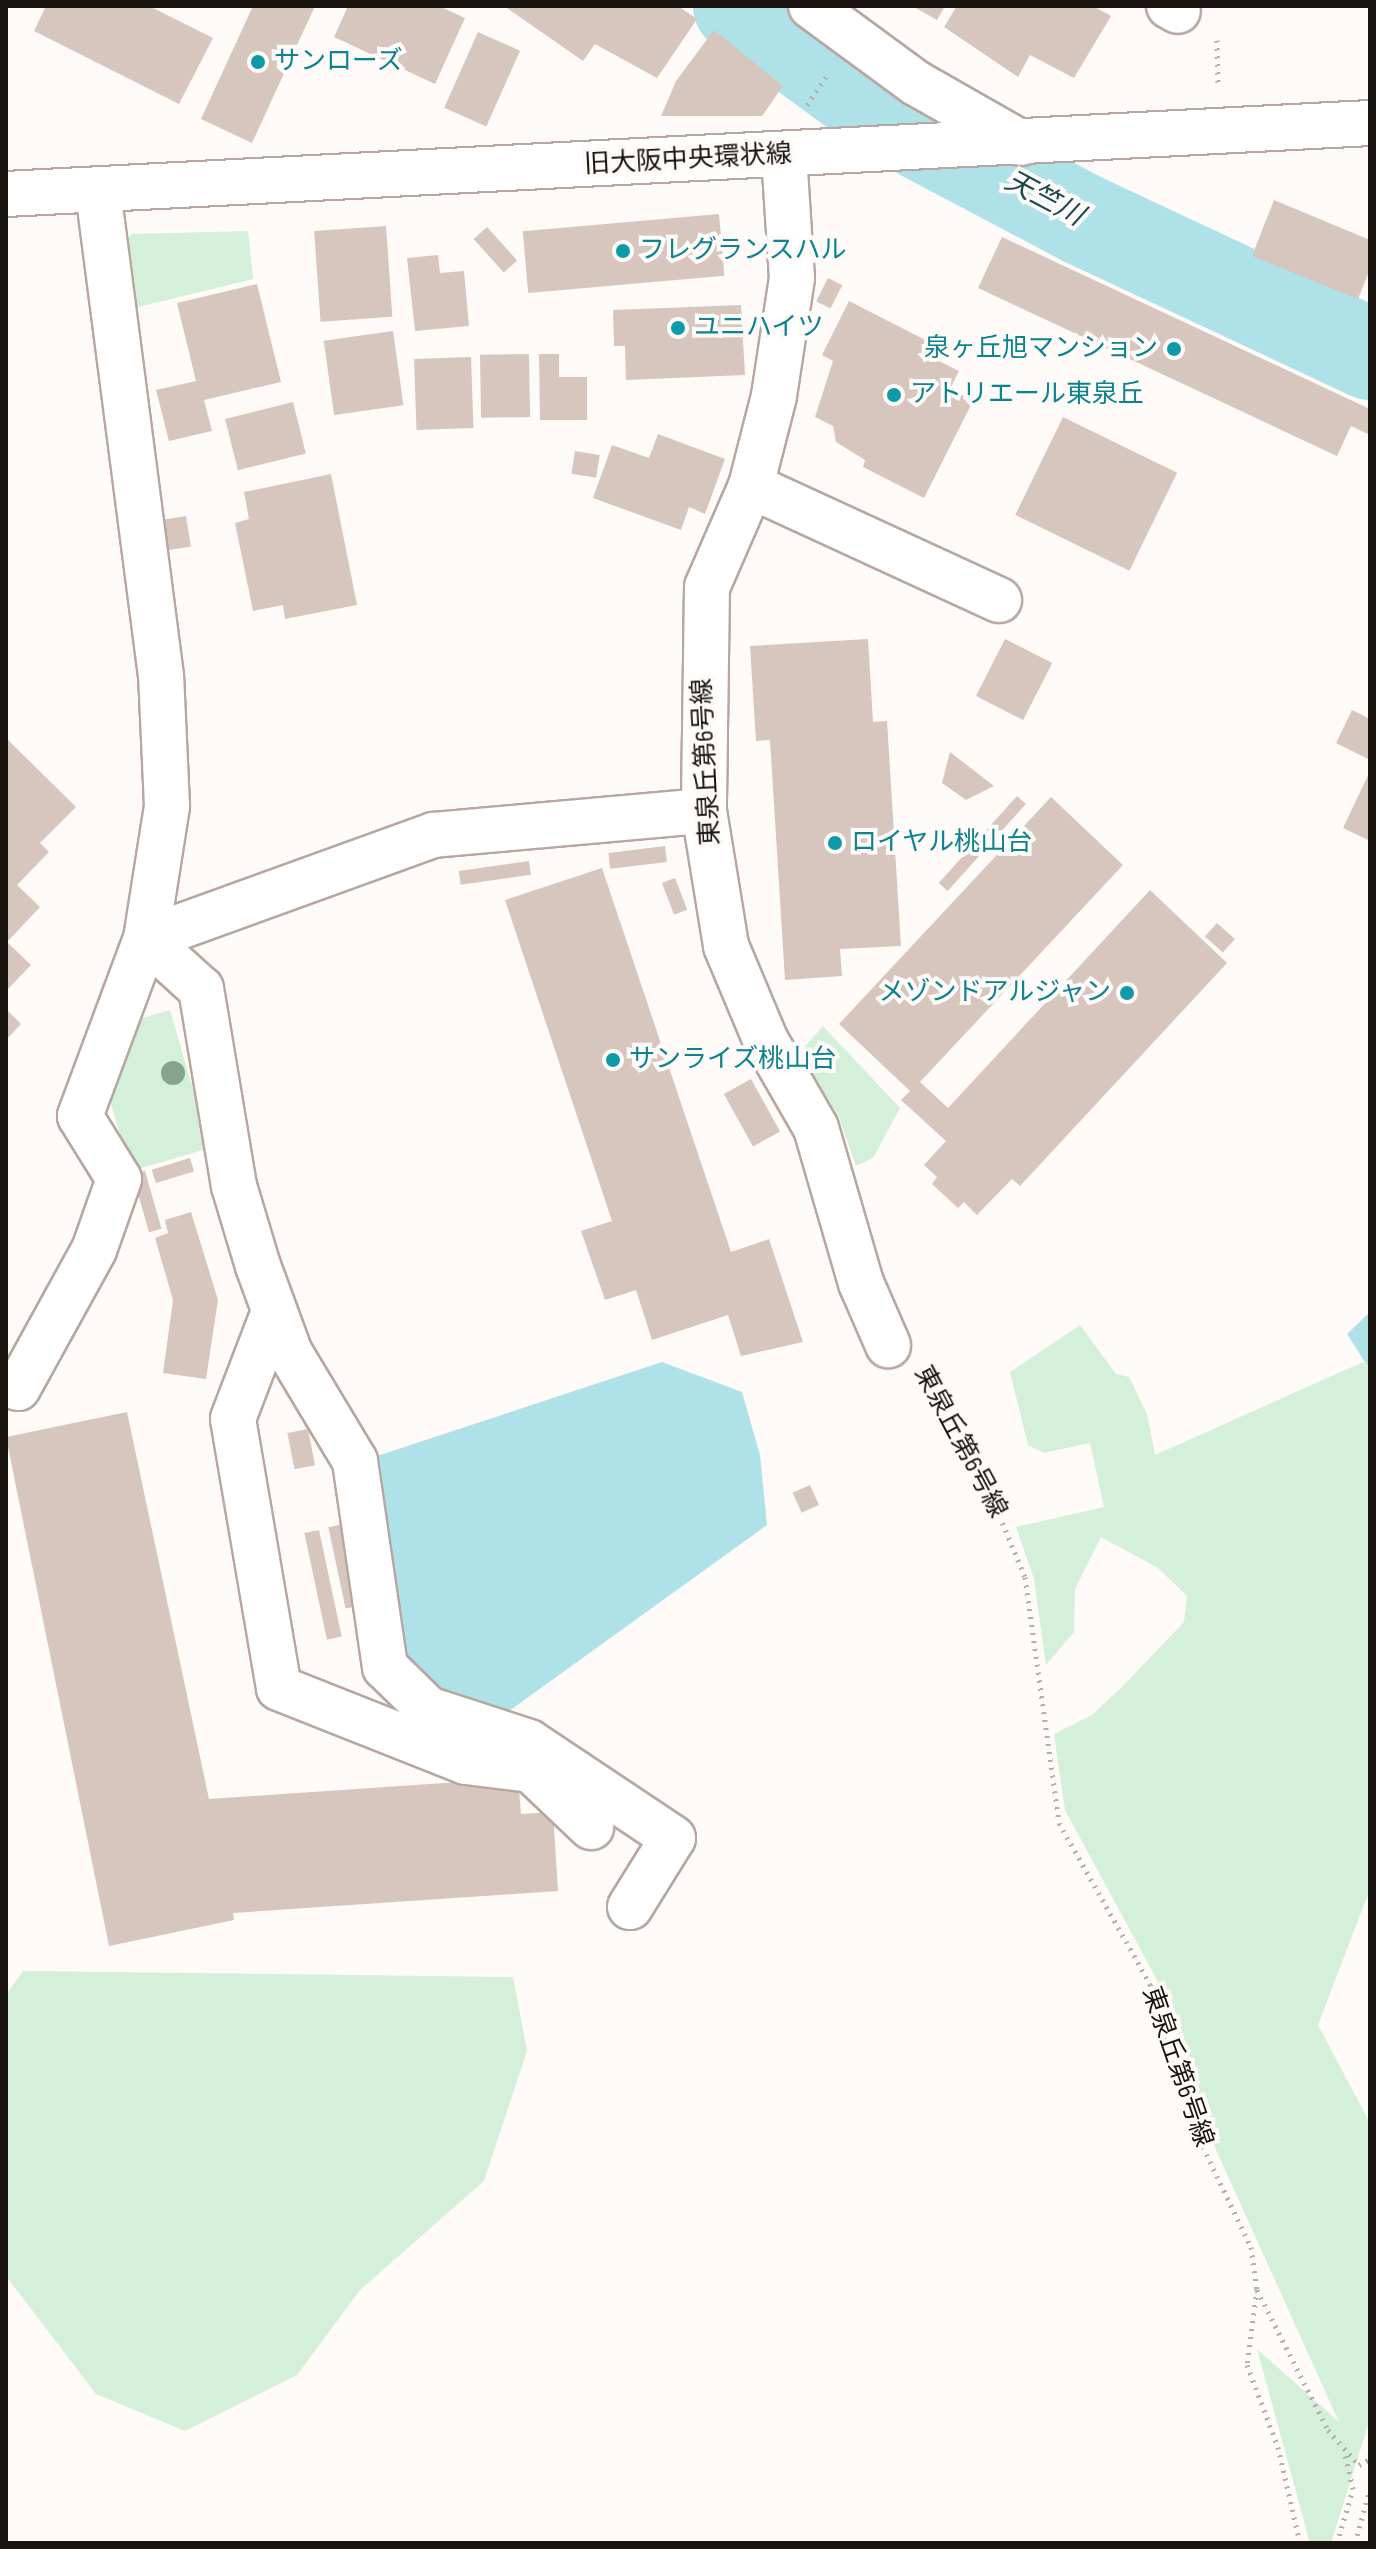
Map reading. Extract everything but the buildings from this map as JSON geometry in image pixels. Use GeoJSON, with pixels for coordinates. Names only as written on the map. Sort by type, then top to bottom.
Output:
{"type":"FeatureCollection","features":[{"type":"Feature","properties":{"kind":"street"},"geometry":{"type":"LineString","coordinates":[[811,6],[916,83],[1009,144]]}},
{"type":"Feature","properties":{"kind":"street","name":"旧大阪中央環状線"},"geometry":{"type":"LineString","coordinates":[[6,194],[98,193],[1370,123]]}},
{"type":"Feature","properties":{"kind":"street","name":"東泉丘第6号線"},"geometry":{"type":"LineString","coordinates":[[784,155],[792,278],[751,486],[707,587],[704,811],[726,946],[766,1041],[816,1128],[861,1283],[888,1345]]}},
{"type":"Feature","properties":{"kind":"street"},"geometry":{"type":"LineString","coordinates":[[18,1388],[94,1250],[119,1179],[80,1116],[146,939],[167,806],[161,676],[98,193]]}},
{"type":"Feature","properties":{"kind":"street"},"geometry":{"type":"LineString","coordinates":[[751,486],[999,600]]}},
{"type":"Feature","properties":{"kind":"street"},"geometry":{"type":"LineString","coordinates":[[146,939],[434,835],[704,811]]}},
{"type":"Feature","properties":{"kind":"street"},"geometry":{"type":"LineString","coordinates":[[146,939],[201,989],[234,1186],[273,1314],[355,1461],[385,1667],[428,1709],[529,1742],[673,1838],[630,1907]]}},
{"type":"Feature","properties":{"kind":"street"},"geometry":{"type":"LineString","coordinates":[[273,1314],[233,1419],[279,1688],[466,1762],[531,1770],[591,1827]]}},
{"type":"Feature","properties":{"kind":"path"},"geometry":{"type":"LineString","coordinates":[[1174,8],[1191,31],[1218,40],[1218,130]]}},
{"type":"Feature","properties":{"kind":"path","name":"東泉丘第6号線"},"geometry":{"type":"LineString","coordinates":[[888,1345],[913,1356],[999,1510],[1031,1601],[1059,1823],[1159,2003],[1203,2147],[1251,2247],[1257,2289],[1247,2365],[1274,2434],[1300,2543]]}},
{"type":"Feature","properties":{"kind":"path"},"geometry":{"type":"LineString","coordinates":[[1257,2289],[1344,2454],[1353,2489],[1337,2543]]}},
{"type":"Feature","properties":{"kind":"path"},"geometry":{"type":"LineString","coordinates":[[1344,2454],[1359,2465],[1370,2459]]}},
{"type":"Feature","properties":{"kind":"path"},"geometry":{"type":"LineString","coordinates":[[1355,2543],[1370,2489]]}},
{"type":"Feature","properties":{"kind":"green space"},"geometry":{"type":"Polygon","coordinates":[[[248,231],[253,279],[130,309],[120,250],[131,234],[248,231]]]}},
{"type":"Feature","properties":{"kind":"green space"},"geometry":{"type":"Polygon","coordinates":[[[170,1010],[210,1148],[131,1171],[108,1094],[136,1020],[170,1010]]]}},
{"type":"Feature","properties":{"kind":"green space"},"geometry":{"type":"Polygon","coordinates":[[[823,1026],[900,1108],[873,1158],[856,1166],[839,1117],[799,1053],[823,1026]]]}},
{"type":"Feature","properties":{"kind":"green space"},"geometry":{"type":"Polygon","coordinates":[[[1080,1325],[1116,1374],[1129,1377],[1147,1414],[1155,1455],[1363,1362],[1370,1370],[1370,1889],[1318,2025],[1370,2123],[1370,2419],[1331,2543],[1310,2543],[1257,2349],[1339,2422],[1213,2143],[1164,1993],[1065,1810],[1054,1734],[1092,1715],[1122,1687],[1184,1622],[1187,1596],[1158,1568],[1101,1537],[1075,1589],[1074,1632],[1046,1665],[1034,1579],[1016,1527],[1104,1507],[1090,1443],[1044,1453],[1028,1445],[1010,1372],[1080,1325]]]}},
{"type":"Feature","properties":{"kind":"green space"},"geometry":{"type":"Polygon","coordinates":[[[23,1971],[513,1977],[527,2051],[484,2181],[360,2290],[297,2375],[185,2431],[96,2394],[6,2276],[6,1995],[23,1971]]]}},
{"type":"Feature","properties":{"kind":"water"},"geometry":{"type":"Polygon","coordinates":[[[1370,1312],[1370,1370],[1347,1334],[1370,1312]]]}},
{"type":"Feature","properties":{"kind":"water"},"geometry":{"type":"Polygon","coordinates":[[[662,1362],[742,1392],[760,1455],[767,1525],[509,1711],[497,1715],[442,1697],[399,1656],[371,1458],[662,1362]]]}},
{"type":"Feature","properties":{"kind":"waterway","name":"天竺川"},"geometry":{"type":"LineString","coordinates":[[739,6],[895,120],[1084,220],[1370,354]]}},
{"type":"Feature","properties":{"kind":"place","name":"サンローズ"},"geometry":{"type":"Point","coordinates":[258,62]}},
{"type":"Feature","properties":{"kind":"place","name":"フレグランスハル"},"geometry":{"type":"Point","coordinates":[623,251]}},
{"type":"Feature","properties":{"kind":"place","name":"ユニハイツ"},"geometry":{"type":"Point","coordinates":[678,328]}},
{"type":"Feature","properties":{"kind":"place","name":"泉ヶ丘旭マンション"},"geometry":{"type":"Point","coordinates":[1174,349]}},
{"type":"Feature","properties":{"kind":"place","name":"アトリエール東泉丘"},"geometry":{"type":"Point","coordinates":[894,395]}},
{"type":"Feature","properties":{"kind":"place","name":"ロイヤル桃山台"},"geometry":{"type":"Point","coordinates":[835,843]}},
{"type":"Feature","properties":{"kind":"place","name":"メゾンドアルジャン"},"geometry":{"type":"Point","coordinates":[1127,993]}},
{"type":"Feature","properties":{"kind":"place","name":"サンライズ桃山台"},"geometry":{"type":"Point","coordinates":[613,1060]}}]}
